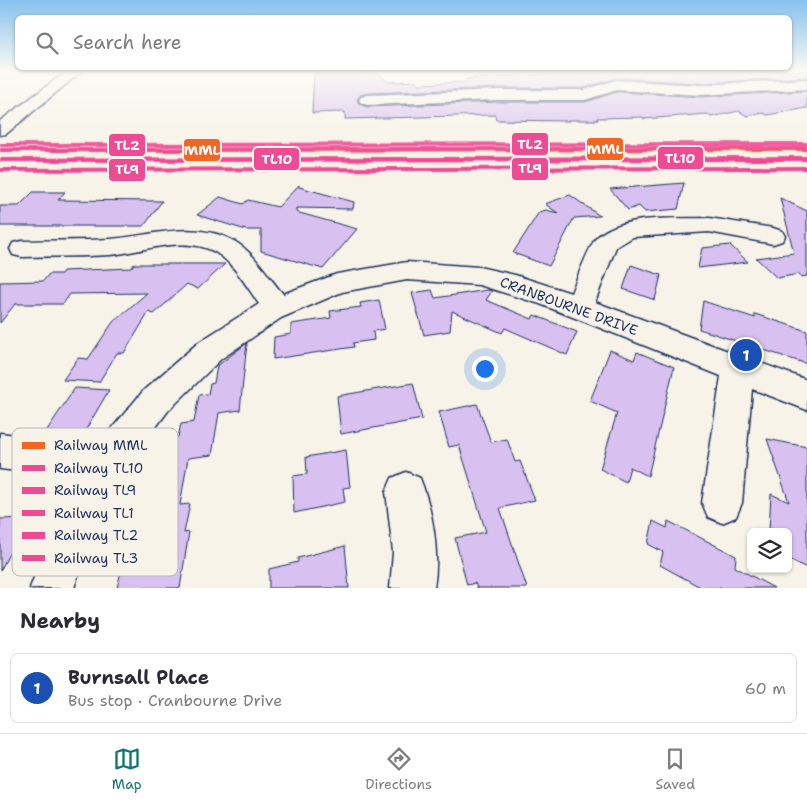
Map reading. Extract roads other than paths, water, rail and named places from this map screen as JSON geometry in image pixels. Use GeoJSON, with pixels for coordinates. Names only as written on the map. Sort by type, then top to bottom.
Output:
{"type":"FeatureCollection","features":[{"type":"Feature","properties":{"kind":"street"},"geometry":{"type":"LineString","coordinates":[[0,130],[39,98]]}},
{"type":"Feature","properties":{"kind":"street"},"geometry":{"type":"LineString","coordinates":[[367,100],[408,98]]}},
{"type":"Feature","properties":{"kind":"street"},"geometry":{"type":"LineString","coordinates":[[579,308],[606,243],[625,231],[639,228],[709,225],[773,236]]}},
{"type":"Feature","properties":{"kind":"street"},"geometry":{"type":"LineString","coordinates":[[22,249],[118,247],[173,238],[208,241],[224,246],[234,253],[277,307]]}},
{"type":"Feature","properties":{"kind":"street","name":"CRANBOURNE DRIVE"},"geometry":{"type":"LineString","coordinates":[[130,428],[169,385],[204,355],[277,307],[342,282],[394,272],[418,271],[477,275],[536,292],[807,395]]}},
{"type":"Feature","properties":{"kind":"street"},"geometry":{"type":"LineString","coordinates":[[722,503],[738,369]]}},
{"type":"Feature","properties":{"kind":"street"},"geometry":{"type":"LineString","coordinates":[[406,492],[413,541],[415,578],[412,588]]}},
{"type":"Feature","properties":{"kind":"street","name":"CRANBOURNE DRIVE"},"geometry":{"type":"LineString","coordinates":[[52,588],[56,576]]}},
{"type":"Feature","properties":{"kind":"rail line","name":"TL2"},"geometry":{"type":"LineString","coordinates":[[0,145],[807,144]]}},
{"type":"Feature","properties":{"kind":"rail line","name":"TL1"},"geometry":{"type":"LineString","coordinates":[[0,150],[807,148]]}},
{"type":"Feature","properties":{"kind":"rail line","name":"MML"},"geometry":{"type":"LineString","coordinates":[[0,150],[807,149]]}},
{"type":"Feature","properties":{"kind":"rail line","name":"TL10"},"geometry":{"type":"LineString","coordinates":[[0,160],[807,158]]}},
{"type":"Feature","properties":{"kind":"rail line","name":"TL3"},"geometry":{"type":"LineString","coordinates":[[0,160],[807,159]]}},
{"type":"Feature","properties":{"kind":"rail line","name":"TL9"},"geometry":{"type":"LineString","coordinates":[[0,170],[807,168]]}},
{"type":"Feature","properties":{"kind":"place","name":"Burnsall Place"},"geometry":{"type":"Point","coordinates":[746,355]}}]}
